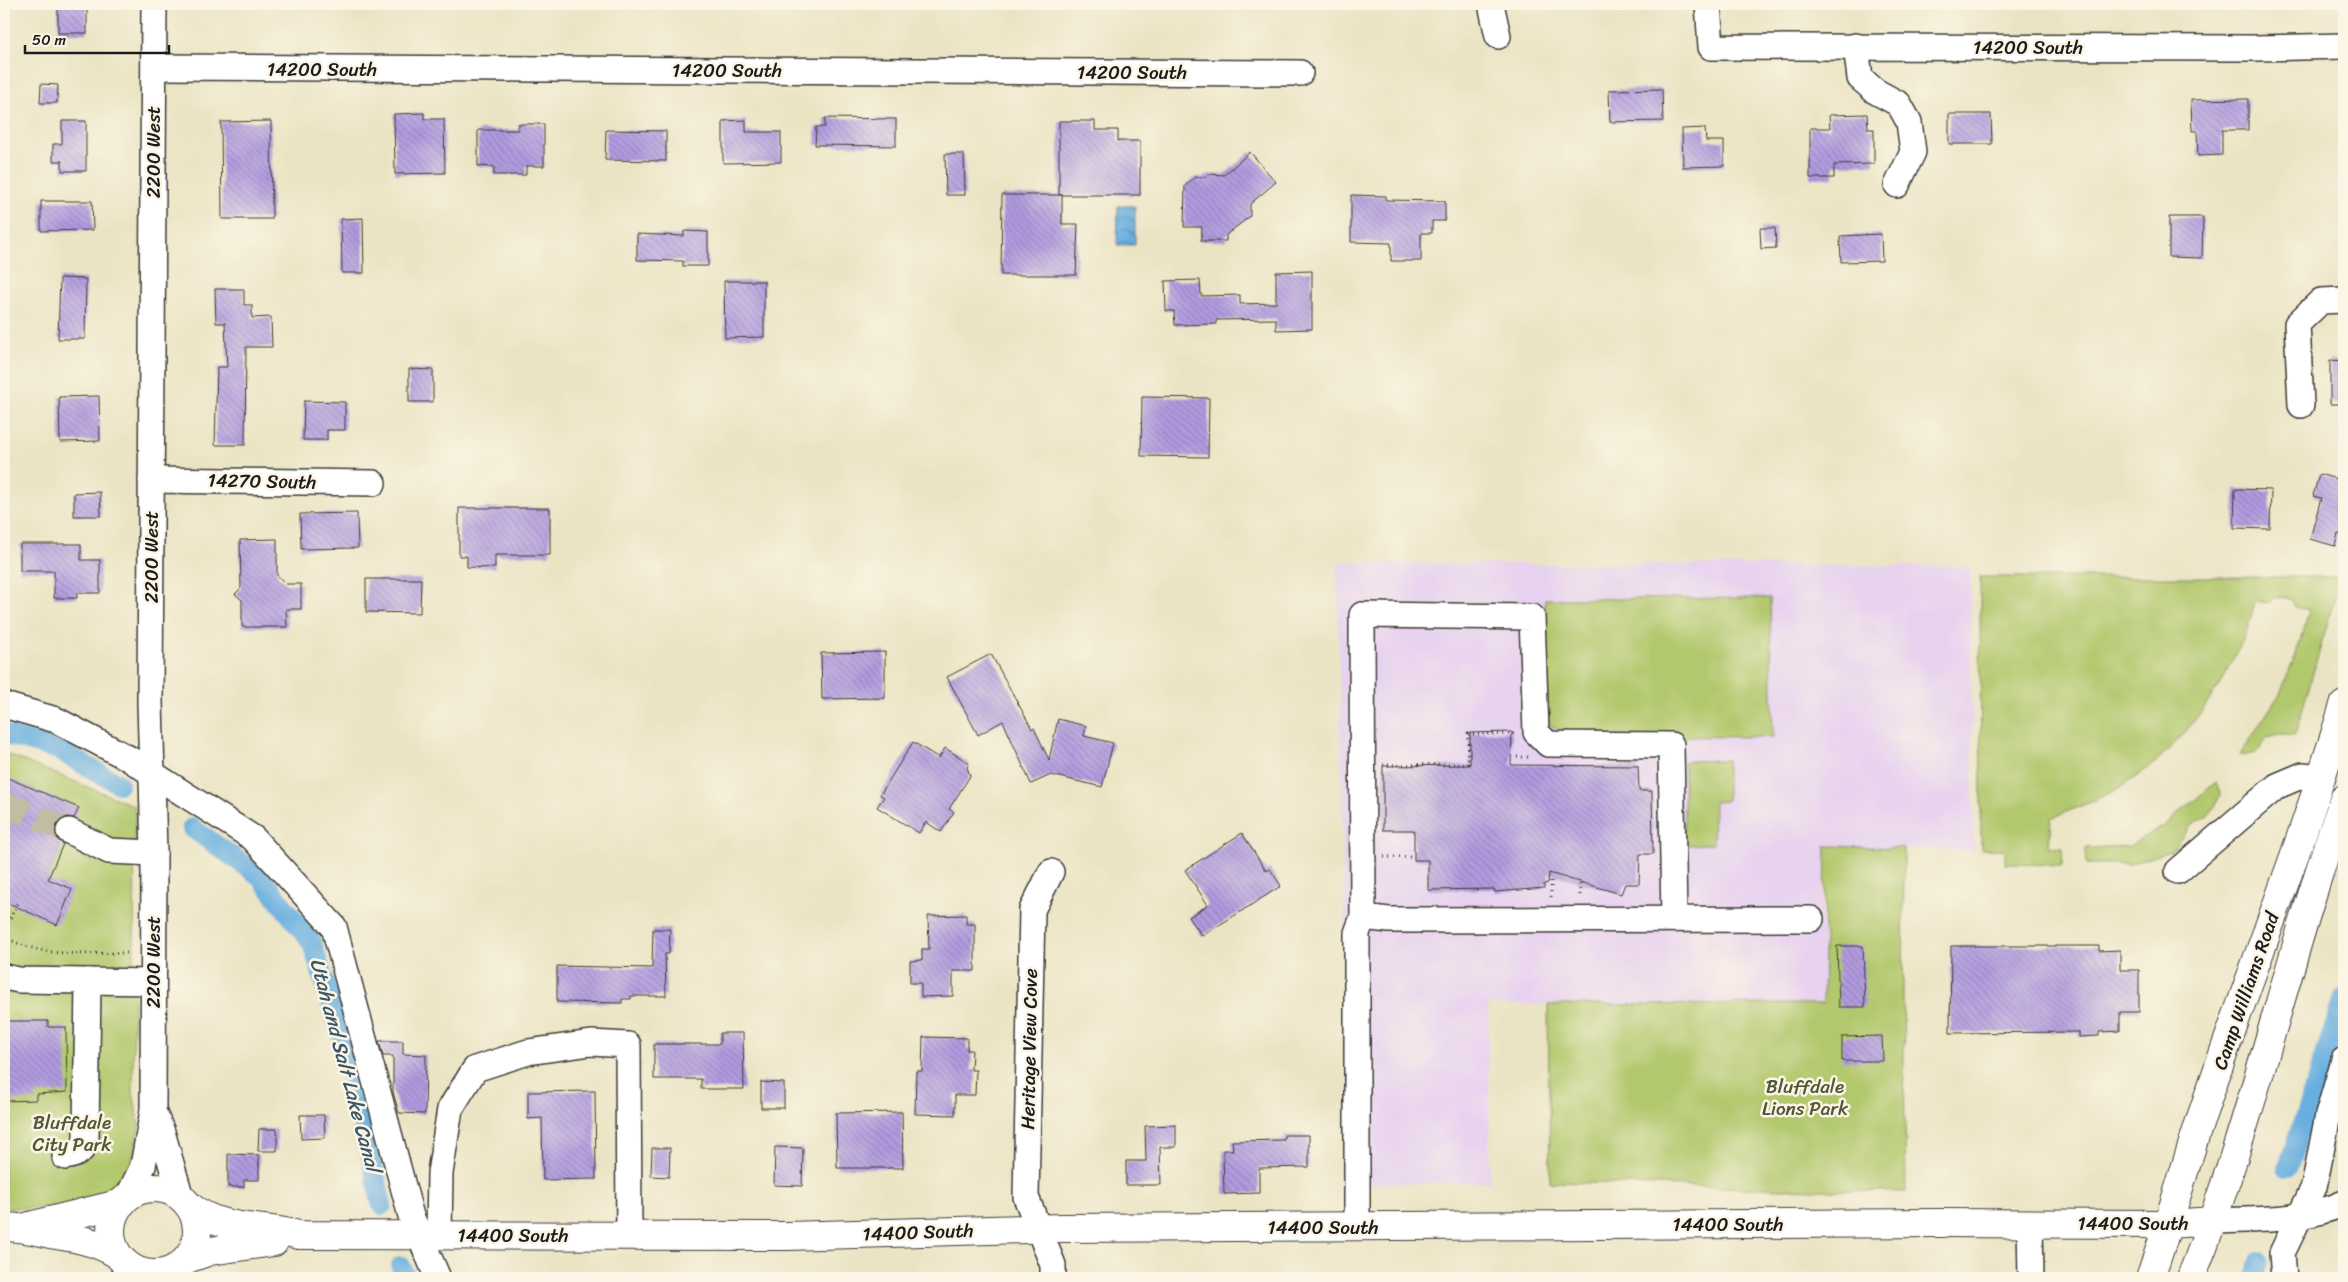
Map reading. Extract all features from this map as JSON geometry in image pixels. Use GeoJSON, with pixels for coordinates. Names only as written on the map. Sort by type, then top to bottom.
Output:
{"type":"FeatureCollection","features":[{"type":"Feature","properties":{"kind":"main road","name":"Camp Williams Road"},"geometry":{"type":"LineString","coordinates":[[2150,1278],[2169,1224],[2204,1110],[2322,777],[2344,705]]}},
{"type":"Feature","properties":{"kind":"main road","name":"Camp Williams Road"},"geometry":{"type":"LineString","coordinates":[[2191,1278],[2246,1120],[2344,799]]}},
{"type":"Feature","properties":{"kind":"main road"},"geometry":{"type":"LineString","coordinates":[[153,1188],[166,1190],[185,1202],[195,1219],[197,1233],[194,1247],[178,1268],[164,1273],[151,1274],[123,1265],[87,1240],[14,1227],[125,1200],[140,1191],[153,1188]]}},
{"type":"Feature","properties":{"kind":"main road"},"geometry":{"type":"LineString","coordinates":[[123,1265],[112,1242],[111,1230],[113,1217],[125,1200]]}},
{"type":"Feature","properties":{"kind":"main road","name":"14400 South"},"geometry":{"type":"LineString","coordinates":[[185,1202],[213,1221],[227,1225],[277,1229],[300,1235],[786,1236],[1039,1228],[2169,1224],[2212,1222]]}},
{"type":"Feature","properties":{"kind":"main road","name":"14400 South"},"geometry":{"type":"LineString","coordinates":[[178,1268],[210,1250],[276,1242],[300,1235]]}},
{"type":"Feature","properties":{"kind":"street","name":"2200 West"},"geometry":{"type":"LineString","coordinates":[[125,1200],[143,1166],[153,1111],[154,852],[151,480],[154,4]]}},
{"type":"Feature","properties":{"kind":"street"},"geometry":{"type":"LineString","coordinates":[[1491,4],[1498,36]]}},
{"type":"Feature","properties":{"kind":"street","name":"14200 South"},"geometry":{"type":"LineString","coordinates":[[1708,4],[1711,47],[2256,48],[2344,46]]}},
{"type":"Feature","properties":{"kind":"street"},"geometry":{"type":"LineString","coordinates":[[1856,46],[1860,78],[1875,91],[1899,104],[1909,122],[1912,152],[1897,185]]}},
{"type":"Feature","properties":{"kind":"street","name":"14200 South"},"geometry":{"type":"LineString","coordinates":[[154,67],[1300,72]]}},
{"type":"Feature","properties":{"kind":"street"},"geometry":{"type":"LineString","coordinates":[[2301,405],[2296,324],[2322,301],[2344,300]]}},
{"type":"Feature","properties":{"kind":"street","name":"14270 South"},"geometry":{"type":"LineString","coordinates":[[151,480],[374,483]]}},
{"type":"Feature","properties":{"kind":"street"},"geometry":{"type":"LineString","coordinates":[[1357,1226],[1357,933],[1363,918],[1362,616],[1532,617],[1536,732],[1548,744],[1671,745],[1674,919]]}},
{"type":"Feature","properties":{"kind":"street"},"geometry":{"type":"LineString","coordinates":[[4,705],[56,720],[128,758],[253,838],[334,927],[411,1216],[429,1234]]}},
{"type":"Feature","properties":{"kind":"street"},"geometry":{"type":"LineString","coordinates":[[2178,871],[2276,786],[2303,776],[2322,777]]}},
{"type":"Feature","properties":{"kind":"street"},"geometry":{"type":"LineString","coordinates":[[69,831],[109,851],[154,852]]}},
{"type":"Feature","properties":{"kind":"street","name":"Heritage View Cove"},"geometry":{"type":"LineString","coordinates":[[1051,872],[1032,910],[1026,1197],[1053,1265],[1053,1278]]}},
{"type":"Feature","properties":{"kind":"street"},"geometry":{"type":"LineString","coordinates":[[1363,918],[1389,920],[1811,919]]}},
{"type":"Feature","properties":{"kind":"street"},"geometry":{"type":"LineString","coordinates":[[4,977],[19,980],[153,982]]}},
{"type":"Feature","properties":{"kind":"street"},"geometry":{"type":"LineString","coordinates":[[65,1157],[81,1152],[86,1137],[88,981]]}},
{"type":"Feature","properties":{"kind":"street"},"geometry":{"type":"LineString","coordinates":[[438,1278],[429,1234],[450,1109],[475,1069],[528,1052],[591,1043],[628,1046],[630,1236]]}},
{"type":"Feature","properties":{"kind":"street"},"geometry":{"type":"LineString","coordinates":[[2284,1278],[2282,1253],[2314,1187],[2328,1115],[2344,1060]]}},
{"type":"Feature","properties":{"kind":"street","name":"2200 West"},"geometry":{"type":"LineString","coordinates":[[153,1111],[162,1132],[185,1202]]}},
{"type":"Feature","properties":{"kind":"street","name":"14400 South"},"geometry":{"type":"LineString","coordinates":[[2212,1222],[2300,1217],[2327,1211],[2344,1203]]}},
{"type":"Feature","properties":{"kind":"street"},"geometry":{"type":"LineString","coordinates":[[2030,1223],[2031,1278]]}},
{"type":"Feature","properties":{"kind":"path"},"geometry":{"type":"LineString","coordinates":[[1374,765],[1468,764],[1468,734],[1524,734]]}},
{"type":"Feature","properties":{"kind":"path"},"geometry":{"type":"LineString","coordinates":[[1383,857],[1411,857]]}},
{"type":"Feature","properties":{"kind":"path"},"geometry":{"type":"LineString","coordinates":[[1551,881],[1552,905]]}},
{"type":"Feature","properties":{"kind":"path"},"geometry":{"type":"LineString","coordinates":[[1580,884],[1580,904]]}},
{"type":"Feature","properties":{"kind":"path"},"geometry":{"type":"LineString","coordinates":[[4,932],[18,901]]}},
{"type":"Feature","properties":{"kind":"path"},"geometry":{"type":"LineString","coordinates":[[4,936],[17,944],[52,952],[129,953]]}},
{"type":"Feature","properties":{"kind":"shaded area"},"geometry":{"type":"Polygon","coordinates":[[[1337,563],[1970,566],[1974,850],[1826,846],[1823,901],[1823,1004],[1488,1005],[1490,1182],[1350,1184],[1337,563]]]}},
{"type":"Feature","properties":{"kind":"green space"},"geometry":{"type":"Polygon","coordinates":[[[1980,577],[2341,577],[2295,735],[2280,734],[2267,737],[2254,754],[2240,755],[2281,692],[2302,637],[2309,610],[2295,607],[2292,600],[2275,597],[2268,603],[2256,601],[2246,633],[2224,677],[2182,736],[2147,769],[2127,783],[2099,798],[2051,818],[2049,847],[2063,848],[2062,865],[2005,864],[2005,849],[1981,849],[1980,577]]]}},
{"type":"Feature","properties":{"kind":"green space"},"geometry":{"type":"Polygon","coordinates":[[[1770,598],[1773,737],[1566,736],[1550,725],[1545,715],[1545,599],[1770,598]]]}},
{"type":"Feature","properties":{"kind":"green space","name":"Bluffdale City Park"},"geometry":{"type":"Polygon","coordinates":[[[4,753],[135,806],[133,1091],[139,1126],[132,1165],[114,1187],[104,1194],[53,1208],[4,1208],[4,753]]]}},
{"type":"Feature","properties":{"kind":"green space"},"geometry":{"type":"Polygon","coordinates":[[[1727,760],[1727,801],[1714,802],[1713,844],[1684,845],[1684,761],[1727,760]]]}},
{"type":"Feature","properties":{"kind":"green space"},"geometry":{"type":"Polygon","coordinates":[[[2216,782],[2220,794],[2216,805],[2206,817],[2191,826],[2171,851],[2131,864],[2086,864],[2085,848],[2129,846],[2164,826],[2216,782]]]}},
{"type":"Feature","properties":{"kind":"green space","name":"Bluffdale Lions Park"},"geometry":{"type":"Polygon","coordinates":[[[1826,846],[1904,848],[1903,995],[1906,1192],[1550,1182],[1548,1005],[1823,1004],[1826,846]]]}},
{"type":"Feature","properties":{"kind":"water"},"geometry":{"type":"Polygon","coordinates":[[[1118,206],[1135,206],[1135,245],[1117,245],[1118,206]]]}},
{"type":"Feature","properties":{"kind":"building"},"geometry":{"type":"Polygon","coordinates":[[[58,4],[87,4],[87,33],[58,33],[58,4]]]}},
{"type":"Feature","properties":{"kind":"building"},"geometry":{"type":"Polygon","coordinates":[[[41,84],[58,85],[57,103],[40,103],[41,84]]]}},
{"type":"Feature","properties":{"kind":"building"},"geometry":{"type":"Polygon","coordinates":[[[1662,89],[1663,121],[1610,122],[1609,90],[1662,89]]]}},
{"type":"Feature","properties":{"kind":"building"},"geometry":{"type":"Polygon","coordinates":[[[2248,99],[2248,130],[2222,130],[2222,155],[2198,156],[2197,131],[2192,131],[2191,100],[2248,99]]]}},
{"type":"Feature","properties":{"kind":"building"},"geometry":{"type":"Polygon","coordinates":[[[424,113],[424,119],[444,119],[445,173],[395,174],[394,114],[424,113]]]}},
{"type":"Feature","properties":{"kind":"building"},"geometry":{"type":"Polygon","coordinates":[[[1867,114],[1868,129],[1874,129],[1874,164],[1834,165],[1834,178],[1810,178],[1810,128],[1830,128],[1829,115],[1867,114]]]}},
{"type":"Feature","properties":{"kind":"building"},"geometry":{"type":"Polygon","coordinates":[[[1949,114],[1991,114],[1992,144],[1949,144],[1949,114]]]}},
{"type":"Feature","properties":{"kind":"building"},"geometry":{"type":"Polygon","coordinates":[[[825,118],[896,119],[896,146],[815,145],[816,127],[825,127],[825,118]]]}},
{"type":"Feature","properties":{"kind":"building"},"geometry":{"type":"Polygon","coordinates":[[[746,120],[746,132],[781,132],[781,162],[723,163],[723,121],[746,120]]]}},
{"type":"Feature","properties":{"kind":"building"},"geometry":{"type":"Polygon","coordinates":[[[62,121],[86,121],[86,171],[62,171],[62,161],[53,161],[53,144],[62,144],[62,121]]]}},
{"type":"Feature","properties":{"kind":"building"},"geometry":{"type":"Polygon","coordinates":[[[271,121],[272,219],[222,219],[221,122],[271,121]]]}},
{"type":"Feature","properties":{"kind":"building"},"geometry":{"type":"Polygon","coordinates":[[[1059,121],[1095,121],[1095,130],[1118,130],[1118,141],[1140,141],[1140,195],[1059,195],[1059,121]]]}},
{"type":"Feature","properties":{"kind":"building"},"geometry":{"type":"Polygon","coordinates":[[[518,124],[544,124],[544,166],[526,166],[526,175],[494,175],[494,167],[478,166],[478,130],[518,130],[518,124]]]}},
{"type":"Feature","properties":{"kind":"building"},"geometry":{"type":"Polygon","coordinates":[[[1705,128],[1706,141],[1724,141],[1724,166],[1683,167],[1682,129],[1705,128]]]}},
{"type":"Feature","properties":{"kind":"building"},"geometry":{"type":"Polygon","coordinates":[[[606,130],[666,131],[666,161],[605,160],[606,130]]]}},
{"type":"Feature","properties":{"kind":"building"},"geometry":{"type":"Polygon","coordinates":[[[1250,152],[1276,182],[1250,204],[1250,216],[1226,235],[1226,241],[1201,241],[1202,227],[1184,227],[1185,186],[1195,177],[1205,177],[1209,174],[1224,175],[1250,152]]]}},
{"type":"Feature","properties":{"kind":"building"},"geometry":{"type":"Polygon","coordinates":[[[945,154],[964,154],[965,195],[946,195],[945,154]]]}},
{"type":"Feature","properties":{"kind":"building"},"geometry":{"type":"Polygon","coordinates":[[[1002,195],[1062,195],[1062,224],[1078,224],[1076,275],[1001,275],[1002,195]]]}},
{"type":"Feature","properties":{"kind":"building"},"geometry":{"type":"Polygon","coordinates":[[[1351,195],[1386,196],[1386,200],[1445,201],[1445,221],[1432,221],[1432,233],[1421,233],[1421,261],[1391,261],[1391,243],[1351,242],[1351,195]]]}},
{"type":"Feature","properties":{"kind":"building"},"geometry":{"type":"Polygon","coordinates":[[[41,201],[92,201],[93,230],[41,231],[41,201]]]}},
{"type":"Feature","properties":{"kind":"building"},"geometry":{"type":"Polygon","coordinates":[[[2169,217],[2203,217],[2202,258],[2169,257],[2169,217]]]}},
{"type":"Feature","properties":{"kind":"building"},"geometry":{"type":"Polygon","coordinates":[[[363,218],[364,273],[342,273],[341,219],[363,218]]]}},
{"type":"Feature","properties":{"kind":"building"},"geometry":{"type":"Polygon","coordinates":[[[1760,228],[1775,228],[1776,248],[1761,249],[1760,228]]]}},
{"type":"Feature","properties":{"kind":"building"},"geometry":{"type":"Polygon","coordinates":[[[684,231],[708,232],[708,266],[683,266],[683,261],[637,260],[637,234],[684,236],[684,231]]]}},
{"type":"Feature","properties":{"kind":"building"},"geometry":{"type":"Polygon","coordinates":[[[1881,234],[1882,261],[1841,262],[1840,236],[1881,234]]]}},
{"type":"Feature","properties":{"kind":"building"},"geometry":{"type":"Polygon","coordinates":[[[1312,271],[1312,329],[1276,330],[1276,319],[1216,320],[1216,324],[1175,325],[1174,311],[1166,311],[1165,281],[1200,280],[1201,296],[1240,295],[1240,304],[1276,303],[1276,272],[1312,271]]]}},
{"type":"Feature","properties":{"kind":"building"},"geometry":{"type":"Polygon","coordinates":[[[60,278],[86,279],[85,339],[58,339],[60,278]]]}},
{"type":"Feature","properties":{"kind":"building"},"geometry":{"type":"Polygon","coordinates":[[[724,281],[764,281],[764,337],[725,338],[724,281]]]}},
{"type":"Feature","properties":{"kind":"building"},"geometry":{"type":"Polygon","coordinates":[[[215,289],[244,289],[244,305],[252,305],[252,318],[271,317],[272,347],[246,347],[245,445],[215,445],[217,367],[227,367],[225,323],[216,323],[215,289]]]}},
{"type":"Feature","properties":{"kind":"building"},"geometry":{"type":"Polygon","coordinates":[[[2330,360],[2344,361],[2344,404],[2330,404],[2330,360]]]}},
{"type":"Feature","properties":{"kind":"building"},"geometry":{"type":"Polygon","coordinates":[[[409,369],[433,370],[433,402],[409,402],[409,369]]]}},
{"type":"Feature","properties":{"kind":"building"},"geometry":{"type":"Polygon","coordinates":[[[99,396],[100,441],[60,442],[59,397],[99,396]]]}},
{"type":"Feature","properties":{"kind":"building"},"geometry":{"type":"Polygon","coordinates":[[[1142,397],[1209,398],[1208,457],[1141,456],[1142,397]]]}},
{"type":"Feature","properties":{"kind":"building"},"geometry":{"type":"Polygon","coordinates":[[[304,401],[345,402],[345,430],[327,430],[327,440],[303,440],[304,401]]]}},
{"type":"Feature","properties":{"kind":"building"},"geometry":{"type":"Polygon","coordinates":[[[2319,474],[2344,481],[2337,507],[2344,509],[2344,535],[2338,534],[2335,546],[2310,539],[2321,498],[2313,496],[2319,474]]]}},
{"type":"Feature","properties":{"kind":"building"},"geometry":{"type":"Polygon","coordinates":[[[2235,489],[2271,490],[2270,529],[2234,528],[2235,489]]]}},
{"type":"Feature","properties":{"kind":"building"},"geometry":{"type":"Polygon","coordinates":[[[100,492],[101,516],[74,516],[74,493],[100,492]]]}},
{"type":"Feature","properties":{"kind":"building"},"geometry":{"type":"Polygon","coordinates":[[[459,508],[550,508],[550,555],[495,555],[495,568],[467,567],[467,556],[459,556],[459,508]]]}},
{"type":"Feature","properties":{"kind":"building"},"geometry":{"type":"Polygon","coordinates":[[[357,513],[358,548],[301,549],[300,514],[357,513]]]}},
{"type":"Feature","properties":{"kind":"building"},"geometry":{"type":"Polygon","coordinates":[[[277,539],[277,575],[286,584],[301,584],[301,609],[286,609],[287,627],[242,627],[242,600],[235,594],[241,588],[240,540],[277,539]]]}},
{"type":"Feature","properties":{"kind":"building"},"geometry":{"type":"Polygon","coordinates":[[[20,544],[81,544],[81,560],[100,560],[100,593],[77,593],[77,598],[54,598],[54,571],[20,571],[20,544]]]}},
{"type":"Feature","properties":{"kind":"building"},"geometry":{"type":"Polygon","coordinates":[[[366,579],[421,579],[420,613],[366,612],[366,579]]]}},
{"type":"Feature","properties":{"kind":"building"},"geometry":{"type":"Polygon","coordinates":[[[885,652],[885,698],[822,699],[821,653],[885,652]]]}},
{"type":"Feature","properties":{"kind":"building"},"geometry":{"type":"Polygon","coordinates":[[[991,654],[1032,729],[1034,728],[1049,760],[1058,719],[1086,726],[1084,736],[1113,743],[1102,787],[1051,775],[1031,784],[1003,721],[978,735],[947,677],[991,654]]]}},
{"type":"Feature","properties":{"kind":"building"},"geometry":{"type":"Polygon","coordinates":[[[1512,732],[1511,765],[1638,766],[1639,791],[1652,791],[1653,854],[1640,854],[1639,884],[1625,884],[1621,894],[1549,873],[1548,883],[1544,884],[1544,888],[1495,892],[1494,889],[1428,890],[1428,860],[1414,860],[1414,830],[1383,830],[1383,766],[1470,765],[1470,733],[1512,732]]]}},
{"type":"Feature","properties":{"kind":"building"},"geometry":{"type":"Polygon","coordinates":[[[913,742],[939,758],[945,748],[969,763],[967,767],[970,776],[949,809],[954,812],[941,832],[926,822],[919,833],[877,807],[884,797],[880,795],[913,742]]]}},
{"type":"Feature","properties":{"kind":"building"},"geometry":{"type":"Polygon","coordinates":[[[8,778],[79,808],[74,818],[61,819],[56,824],[57,839],[63,844],[48,879],[72,889],[57,925],[4,901],[4,788],[8,778]]]}},
{"type":"Feature","properties":{"kind":"building"},"geometry":{"type":"Polygon","coordinates":[[[1242,833],[1266,871],[1270,869],[1281,886],[1202,936],[1189,917],[1208,905],[1185,870],[1242,833]]]}},
{"type":"Feature","properties":{"kind":"building"},"geometry":{"type":"Polygon","coordinates":[[[966,915],[966,924],[975,924],[975,971],[953,971],[953,996],[921,997],[921,983],[910,983],[910,961],[922,960],[922,949],[929,949],[928,916],[966,915]]]}},
{"type":"Feature","properties":{"kind":"building"},"geometry":{"type":"Polygon","coordinates":[[[653,929],[670,929],[669,954],[665,954],[666,996],[631,996],[631,999],[622,999],[622,1003],[557,1002],[557,966],[652,968],[653,929]]]}},
{"type":"Feature","properties":{"kind":"building"},"geometry":{"type":"Polygon","coordinates":[[[1837,946],[1863,946],[1865,1007],[1839,1007],[1837,946]]]}},
{"type":"Feature","properties":{"kind":"building"},"geometry":{"type":"Polygon","coordinates":[[[1951,946],[2099,946],[2099,951],[2120,950],[2120,970],[2139,970],[2139,1012],[2120,1012],[2120,1031],[2099,1032],[2099,1036],[2079,1037],[2079,1032],[1950,1033],[1951,946]]]}},
{"type":"Feature","properties":{"kind":"building"},"geometry":{"type":"Polygon","coordinates":[[[4,1021],[48,1021],[48,1027],[66,1027],[67,1092],[36,1094],[36,1100],[4,1101],[4,1021]]]}},
{"type":"Feature","properties":{"kind":"building"},"geometry":{"type":"Polygon","coordinates":[[[720,1033],[743,1033],[744,1089],[701,1089],[701,1079],[654,1079],[654,1044],[720,1044],[720,1033]]]}},
{"type":"Feature","properties":{"kind":"building"},"geometry":{"type":"Polygon","coordinates":[[[1882,1036],[1883,1061],[1842,1061],[1842,1037],[1882,1036]]]}},
{"type":"Feature","properties":{"kind":"building"},"geometry":{"type":"Polygon","coordinates":[[[923,1037],[967,1038],[967,1050],[972,1050],[971,1070],[976,1070],[975,1095],[955,1095],[955,1115],[915,1114],[916,1071],[922,1071],[923,1037]]]}},
{"type":"Feature","properties":{"kind":"building"},"geometry":{"type":"Polygon","coordinates":[[[379,1041],[403,1041],[403,1054],[426,1055],[425,1114],[399,1113],[393,1092],[393,1056],[383,1056],[379,1041]]]}},
{"type":"Feature","properties":{"kind":"building"},"geometry":{"type":"Polygon","coordinates":[[[761,1082],[784,1083],[784,1108],[761,1108],[761,1082]]]}},
{"type":"Feature","properties":{"kind":"building"},"geometry":{"type":"Polygon","coordinates":[[[595,1091],[596,1179],[543,1180],[542,1118],[528,1119],[528,1092],[595,1091]]]}},
{"type":"Feature","properties":{"kind":"building"},"geometry":{"type":"Polygon","coordinates":[[[902,1112],[903,1168],[837,1168],[836,1113],[902,1112]]]}},
{"type":"Feature","properties":{"kind":"building"},"geometry":{"type":"Polygon","coordinates":[[[300,1115],[324,1115],[325,1138],[301,1139],[300,1115]]]}},
{"type":"Feature","properties":{"kind":"building"},"geometry":{"type":"Polygon","coordinates":[[[1176,1125],[1176,1147],[1160,1147],[1161,1185],[1126,1185],[1126,1161],[1146,1161],[1145,1126],[1176,1125]]]}},
{"type":"Feature","properties":{"kind":"building"},"geometry":{"type":"Polygon","coordinates":[[[259,1129],[277,1129],[277,1151],[258,1151],[259,1129]]]}},
{"type":"Feature","properties":{"kind":"building"},"geometry":{"type":"Polygon","coordinates":[[[1284,1135],[1309,1135],[1309,1167],[1259,1168],[1259,1193],[1224,1194],[1223,1150],[1233,1150],[1232,1141],[1284,1140],[1284,1135]]]}},
{"type":"Feature","properties":{"kind":"building"},"geometry":{"type":"Polygon","coordinates":[[[775,1147],[803,1148],[802,1186],[774,1185],[775,1147]]]}},
{"type":"Feature","properties":{"kind":"building"},"geometry":{"type":"Polygon","coordinates":[[[652,1148],[670,1148],[669,1177],[651,1176],[652,1148]]]}},
{"type":"Feature","properties":{"kind":"building"},"geometry":{"type":"Polygon","coordinates":[[[228,1154],[259,1155],[259,1180],[244,1180],[244,1187],[228,1187],[228,1154]]]}},
{"type":"Feature","properties":{"kind":"waterway","name":"Utah and Salt Lake Canal"},"geometry":{"type":"LineString","coordinates":[[4,734],[58,750],[119,784]]}},
{"type":"Feature","properties":{"kind":"waterway","name":"Utah and Salt Lake Canal"},"geometry":{"type":"LineString","coordinates":[[192,828],[260,876],[312,943],[344,1043],[382,1205]]}},
{"type":"Feature","properties":{"kind":"waterway"},"geometry":{"type":"LineString","coordinates":[[2288,1167],[2344,998]]}},
{"type":"Feature","properties":{"kind":"waterway"},"geometry":{"type":"LineString","coordinates":[[2255,1278],[2259,1261]]}},
{"type":"Feature","properties":{"kind":"waterway","name":"Utah and Salt Lake Canal"},"geometry":{"type":"LineString","coordinates":[[401,1266],[406,1278]]}},
{"type":"Feature","properties":{"kind":"tunnel"},"geometry":{"type":"LineString","coordinates":[[4,804],[69,831]]}}]}
